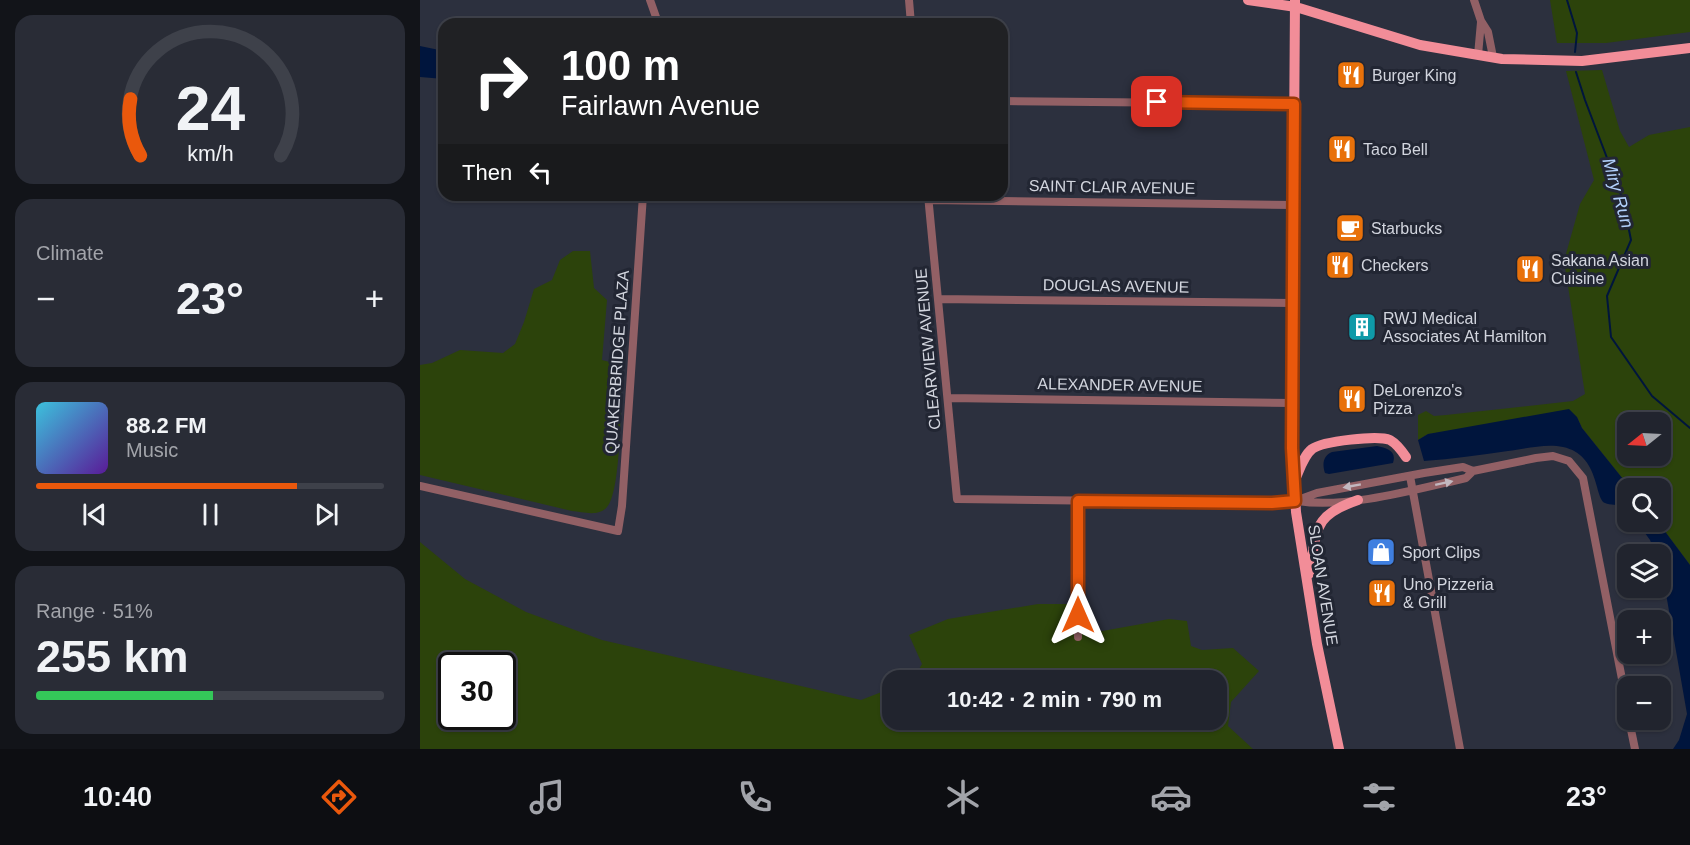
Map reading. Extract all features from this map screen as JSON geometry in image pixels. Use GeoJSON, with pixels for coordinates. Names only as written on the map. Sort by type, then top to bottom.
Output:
{"type":"FeatureCollection","features":[{"type":"Feature","properties":{"kind":"main road"},"geometry":{"type":"LineString","coordinates":[[1248,0],[1295,4],[1401,40],[1493,57],[1582,61],[1690,48]]}},
{"type":"Feature","properties":{"kind":"main road","name":"SLOAN AVENUE"},"geometry":{"type":"LineString","coordinates":[[1295,4],[1293,483],[1307,584],[1337,749]]}},
{"type":"Feature","properties":{"kind":"main road"},"geometry":{"type":"LineString","coordinates":[[1293,483],[1308,453],[1323,445],[1367,438],[1384,438],[1396,444],[1407,457]]}},
{"type":"Feature","properties":{"kind":"main road"},"geometry":{"type":"LineString","coordinates":[[1307,584],[1318,529],[1322,520],[1335,508],[1358,500]]}},
{"type":"Feature","properties":{"kind":"street"},"geometry":{"type":"LineString","coordinates":[[650,0],[656,18]]}},
{"type":"Feature","properties":{"kind":"street"},"geometry":{"type":"LineString","coordinates":[[909,0],[910,18]]}},
{"type":"Feature","properties":{"kind":"street"},"geometry":{"type":"LineString","coordinates":[[1474,0],[1481,21],[1488,32],[1493,57]]}},
{"type":"Feature","properties":{"kind":"street"},"geometry":{"type":"LineString","coordinates":[[1478,55],[1481,21]]}},
{"type":"Feature","properties":{"kind":"street"},"geometry":{"type":"LineString","coordinates":[[1008,101],[1294,104]]}},
{"type":"Feature","properties":{"kind":"street","name":"SAINT CLAIR AVENUE"},"geometry":{"type":"LineString","coordinates":[[1008,199],[1294,205]]}},
{"type":"Feature","properties":{"kind":"street","name":"QUAKERBRIDGE PLAZA"},"geometry":{"type":"LineString","coordinates":[[420,486],[618,531],[622,507],[643,201]]}},
{"type":"Feature","properties":{"kind":"street","name":"CLEARVIEW AVENUE"},"geometry":{"type":"LineString","coordinates":[[928,201],[957,499],[1078,501]]}},
{"type":"Feature","properties":{"kind":"street","name":"DOUGLAS AVENUE"},"geometry":{"type":"LineString","coordinates":[[938,299],[1293,303]]}},
{"type":"Feature","properties":{"kind":"street","name":"ALEXANDER AVENUE"},"geometry":{"type":"LineString","coordinates":[[948,398],[1292,403]]}},
{"type":"Feature","properties":{"kind":"street"},"geometry":{"type":"LineString","coordinates":[[1078,637],[1078,501],[1272,503],[1295,501],[1318,504],[1358,500],[1412,490],[1466,478],[1473,471],[1553,456],[1569,461],[1583,478],[1621,676]]}},
{"type":"Feature","properties":{"kind":"street"},"geometry":{"type":"LineString","coordinates":[[1295,501],[1317,493],[1463,467],[1473,471]]}},
{"type":"Feature","properties":{"kind":"street"},"geometry":{"type":"LineString","coordinates":[[1410,476],[1460,749]]}},
{"type":"Feature","properties":{"kind":"street"},"geometry":{"type":"LineString","coordinates":[[1631,730],[1635,749]]}},
{"type":"Feature","properties":{"kind":"green space"},"geometry":{"type":"Polygon","coordinates":[[[1550,0],[1690,0],[1690,32],[1606,43],[1557,43],[1550,0]]]}},
{"type":"Feature","properties":{"kind":"green space"},"geometry":{"type":"Polygon","coordinates":[[[1602,70],[1620,131],[1629,147],[1649,135],[1690,127],[1690,565],[1665,532],[1671,532],[1671,478],[1622,478],[1582,428],[1577,417],[1428,434],[1418,440],[1418,415],[1426,411],[1434,416],[1446,415],[1573,401],[1585,394],[1564,261],[1580,204],[1594,180],[1566,71],[1602,70]]]}},
{"type":"Feature","properties":{"kind":"green space"},"geometry":{"type":"Polygon","coordinates":[[[573,251],[590,251],[594,288],[607,300],[602,360],[621,365],[618,462],[616,482],[607,507],[595,513],[572,511],[420,475],[420,365],[432,363],[460,350],[503,353],[515,344],[534,289],[552,280],[560,260],[573,251]]]}},
{"type":"Feature","properties":{"kind":"green space"},"geometry":{"type":"Polygon","coordinates":[[[420,542],[465,579],[526,612],[602,640],[861,700],[882,692],[882,730],[1227,730],[1227,670],[918,670],[922,664],[909,635],[948,619],[1038,604],[1068,604],[1069,630],[1097,632],[1169,619],[1187,621],[1191,646],[1202,650],[1233,648],[1259,671],[1231,702],[1228,726],[1253,749],[420,749],[420,542]]]}},
{"type":"Feature","properties":{"kind":"water"},"geometry":{"type":"Polygon","coordinates":[[[420,46],[438,50],[438,78],[420,77],[420,46]]]}},
{"type":"Feature","properties":{"kind":"water"},"geometry":{"type":"Polygon","coordinates":[[[1569,409],[1622,478],[1617,478],[1617,505],[1605,503],[1590,467],[1575,451],[1563,447],[1543,446],[1424,461],[1418,440],[1428,434],[1569,409]]]}},
{"type":"Feature","properties":{"kind":"water"},"geometry":{"type":"Polygon","coordinates":[[[1377,446],[1388,449],[1392,453],[1393,463],[1325,473],[1324,461],[1332,452],[1377,446]]]}},
{"type":"Feature","properties":{"kind":"water"},"geometry":{"type":"Polygon","coordinates":[[[1644,532],[1665,532],[1690,565],[1690,749],[1673,749],[1679,740],[1687,714],[1671,622],[1671,610],[1669,610],[1667,598],[1671,598],[1671,544],[1652,544],[1644,532]]]}},
{"type":"Feature","properties":{"kind":"waterway","name":"Miry Run"},"geometry":{"type":"LineString","coordinates":[[1567,0],[1577,33],[1575,52]]}},
{"type":"Feature","properties":{"kind":"waterway","name":"Miry Run"},"geometry":{"type":"LineString","coordinates":[[1576,72],[1623,200],[1631,240],[1607,296],[1611,337],[1652,396],[1690,428]]}},
{"type":"Feature","properties":{"kind":"place","name":"Burger King"},"geometry":{"type":"Point","coordinates":[1351,75]}},
{"type":"Feature","properties":{"kind":"place","name":"Taco Bell"},"geometry":{"type":"Point","coordinates":[1342,149]}},
{"type":"Feature","properties":{"kind":"place","name":"Starbucks"},"geometry":{"type":"Point","coordinates":[1350,228]}},
{"type":"Feature","properties":{"kind":"place","name":"Checkers"},"geometry":{"type":"Point","coordinates":[1340,265]}},
{"type":"Feature","properties":{"kind":"place","name":"Sakana Asian Cuisine"},"geometry":{"type":"Point","coordinates":[1530,269]}},
{"type":"Feature","properties":{"kind":"place","name":"RWJ Medical Associates At Hamilton"},"geometry":{"type":"Point","coordinates":[1362,327]}},
{"type":"Feature","properties":{"kind":"place","name":"DeLorenzo's Pizza"},"geometry":{"type":"Point","coordinates":[1352,399]}},
{"type":"Feature","properties":{"kind":"place","name":"Sport Clips"},"geometry":{"type":"Point","coordinates":[1381,552]}},
{"type":"Feature","properties":{"kind":"place","name":"Uno Pizzeria & Grill"},"geometry":{"type":"Point","coordinates":[1382,593]}},
{"type":"Feature","properties":{"kind":"route"},"geometry":{"type":"LineString","coordinates":[[1078,615],[1078,501],[1272,503],[1295,501],[1292,448],[1294,104],[1157,102]]}}]}
